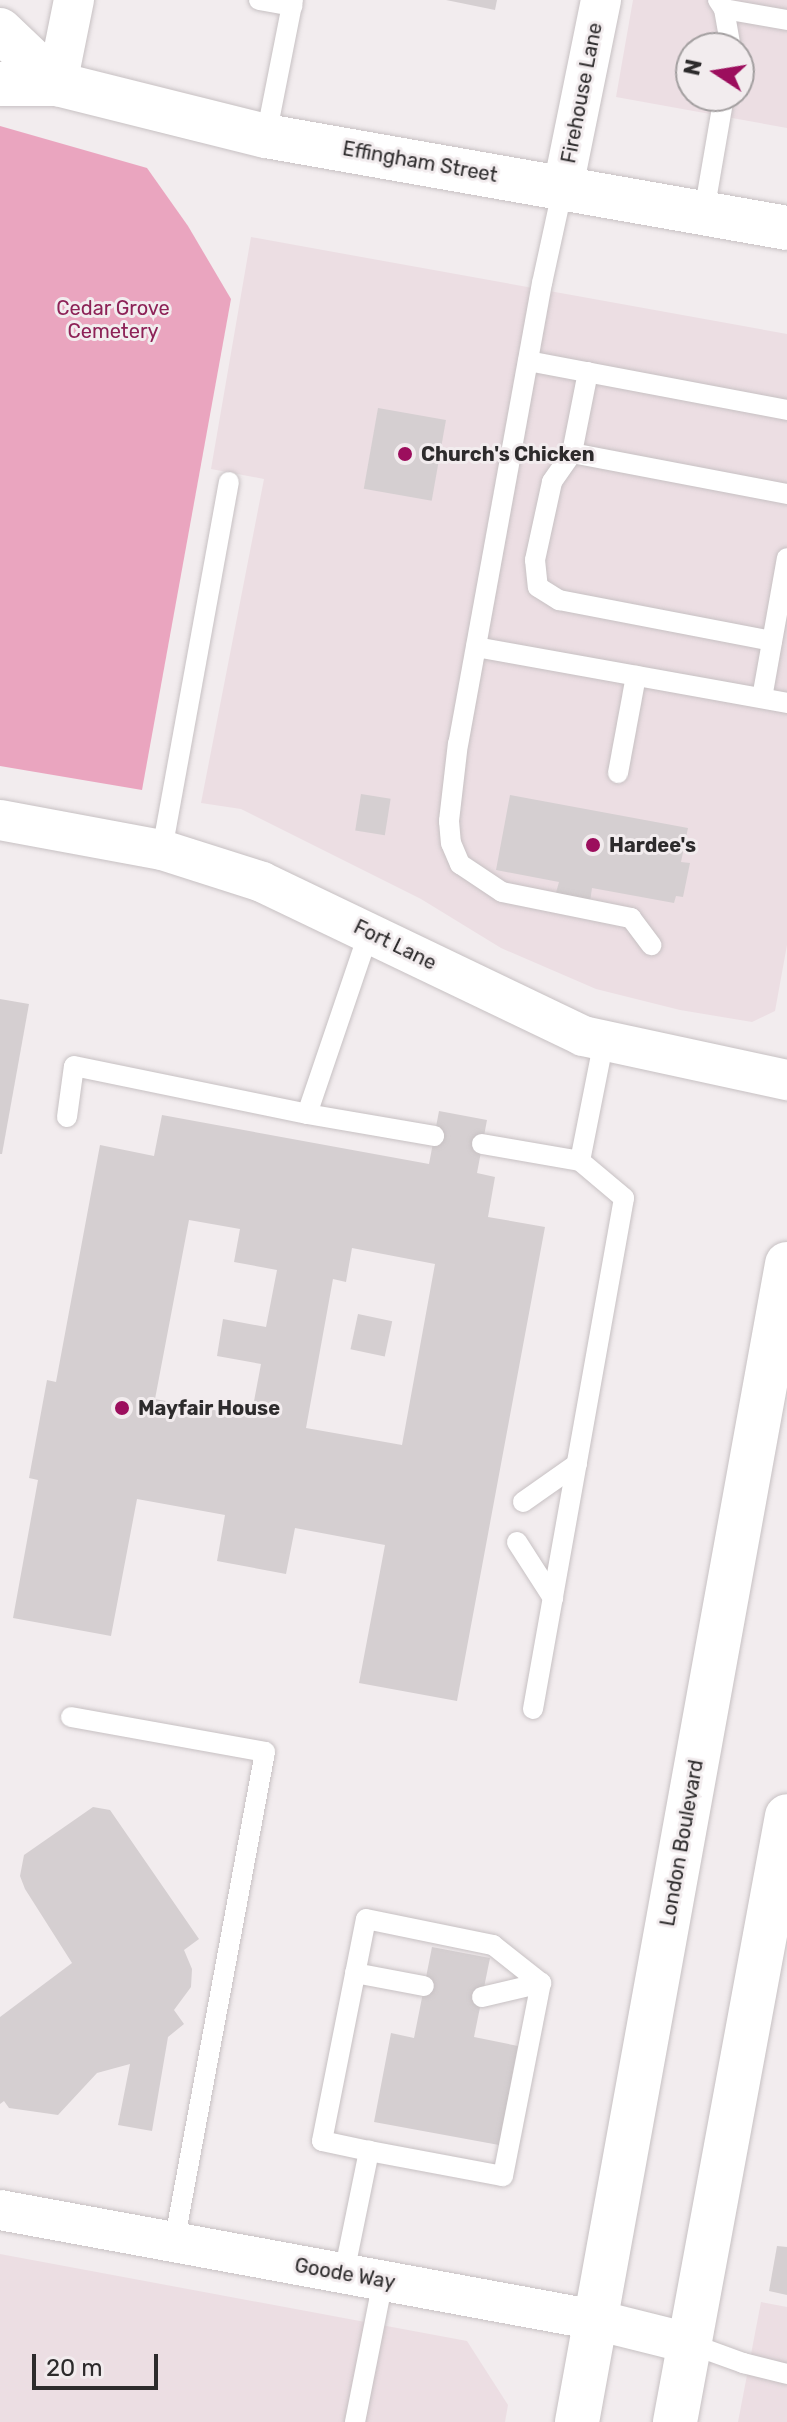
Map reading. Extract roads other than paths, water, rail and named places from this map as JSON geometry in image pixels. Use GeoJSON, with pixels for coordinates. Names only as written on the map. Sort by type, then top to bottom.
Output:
{"type":"FeatureCollection","features":[{"type":"Feature","properties":{"kind":"main road","name":"Effingham Street"},"geometry":{"type":"LineString","coordinates":[[0,30],[57,84]]}},
{"type":"Feature","properties":{"kind":"main road","name":"Effingham Street"},"geometry":{"type":"LineString","coordinates":[[0,84],[57,84],[266,136],[787,228]]}},
{"type":"Feature","properties":{"kind":"main road","name":"London Boulevard"},"geometry":{"type":"LineString","coordinates":[[577,2422],[787,1264]]}},
{"type":"Feature","properties":{"kind":"main road"},"geometry":{"type":"LineString","coordinates":[[675,2422],[787,1816]]}},
{"type":"Feature","properties":{"kind":"street"},"geometry":{"type":"LineString","coordinates":[[57,84],[74,0]]}},
{"type":"Feature","properties":{"kind":"street","name":"Firehouse Lane"},"geometry":{"type":"LineString","coordinates":[[563,187],[601,0]]}},
{"type":"Feature","properties":{"kind":"street","name":"Fort Lane"},"geometry":{"type":"LineString","coordinates":[[0,820],[162,850],[262,882],[583,1036],[787,1080]]}},
{"type":"Feature","properties":{"kind":"street","name":"Goode Way"},"geometry":{"type":"LineString","coordinates":[[0,2210],[596,2320],[688,2343]]}},
{"type":"Feature","properties":{"kind":"lane"},"geometry":{"type":"LineString","coordinates":[[259,0],[293,3],[266,136]]}},
{"type":"Feature","properties":{"kind":"lane"},"geometry":{"type":"LineString","coordinates":[[727,32],[721,4],[787,20]]}},
{"type":"Feature","properties":{"kind":"lane"},"geometry":{"type":"LineString","coordinates":[[704,212],[721,112]]}},
{"type":"Feature","properties":{"kind":"lane"},"geometry":{"type":"LineString","coordinates":[[563,187],[458,743],[449,821],[451,843],[460,864],[502,892],[631,918],[651,945]]}},
{"type":"Feature","properties":{"kind":"lane"},"geometry":{"type":"LineString","coordinates":[[528,361],[787,410]]}},
{"type":"Feature","properties":{"kind":"lane"},"geometry":{"type":"LineString","coordinates":[[588,372],[572,453],[552,482],[535,560],[538,587],[559,600],[772,641]]}},
{"type":"Feature","properties":{"kind":"lane"},"geometry":{"type":"LineString","coordinates":[[572,453],[787,494]]}},
{"type":"Feature","properties":{"kind":"lane"},"geometry":{"type":"LineString","coordinates":[[162,850],[229,482]]}},
{"type":"Feature","properties":{"kind":"lane"},"geometry":{"type":"LineString","coordinates":[[762,698],[787,558]]}},
{"type":"Feature","properties":{"kind":"lane"},"geometry":{"type":"LineString","coordinates":[[476,647],[787,703]]}},
{"type":"Feature","properties":{"kind":"lane"},"geometry":{"type":"LineString","coordinates":[[618,773],[636,676]]}},
{"type":"Feature","properties":{"kind":"lane"},"geometry":{"type":"LineString","coordinates":[[307,1114],[369,932]]}},
{"type":"Feature","properties":{"kind":"lane"},"geometry":{"type":"LineString","coordinates":[[580,1161],[604,1040]]}},
{"type":"Feature","properties":{"kind":"lane"},"geometry":{"type":"LineString","coordinates":[[67,1117],[74,1066],[307,1114],[434,1136]]}},
{"type":"Feature","properties":{"kind":"lane"},"geometry":{"type":"LineString","coordinates":[[482,1144],[580,1161],[624,1198],[533,1709]]}},
{"type":"Feature","properties":{"kind":"lane"},"geometry":{"type":"LineString","coordinates":[[523,1502],[577,1464]]}},
{"type":"Feature","properties":{"kind":"lane"},"geometry":{"type":"LineString","coordinates":[[517,1542],[553,1598]]}},
{"type":"Feature","properties":{"kind":"lane"},"geometry":{"type":"LineString","coordinates":[[71,1717],[265,1752],[174,2243]]}},
{"type":"Feature","properties":{"kind":"lane"},"geometry":{"type":"LineString","coordinates":[[366,1919],[493,1945],[541,1983],[503,2176],[322,2141],[366,1919]]}},
{"type":"Feature","properties":{"kind":"lane"},"geometry":{"type":"LineString","coordinates":[[355,1973],[424,1986]]}},
{"type":"Feature","properties":{"kind":"lane"},"geometry":{"type":"LineString","coordinates":[[482,1997],[541,1983]]}},
{"type":"Feature","properties":{"kind":"lane"},"geometry":{"type":"LineString","coordinates":[[344,2273],[369,2151]]}},
{"type":"Feature","properties":{"kind":"lane"},"geometry":{"type":"LineString","coordinates":[[355,2422],[383,2281]]}},
{"type":"Feature","properties":{"kind":"lane"},"geometry":{"type":"LineString","coordinates":[[688,2343],[743,2363],[787,2374]]}},
{"type":"Feature","properties":{"kind":"place","name":"Church's Chicken"},"geometry":{"type":"Point","coordinates":[405,454]}},
{"type":"Feature","properties":{"kind":"place","name":"Hardee's"},"geometry":{"type":"Point","coordinates":[593,845]}},
{"type":"Feature","properties":{"kind":"place","name":"Mayfair House"},"geometry":{"type":"Point","coordinates":[122,1408]}},
{"type":"Feature","properties":{"kind":"park label","name":"Cedar Grove Cemetery"},"geometry":{"type":"Point","coordinates":[113,320]}}]}
